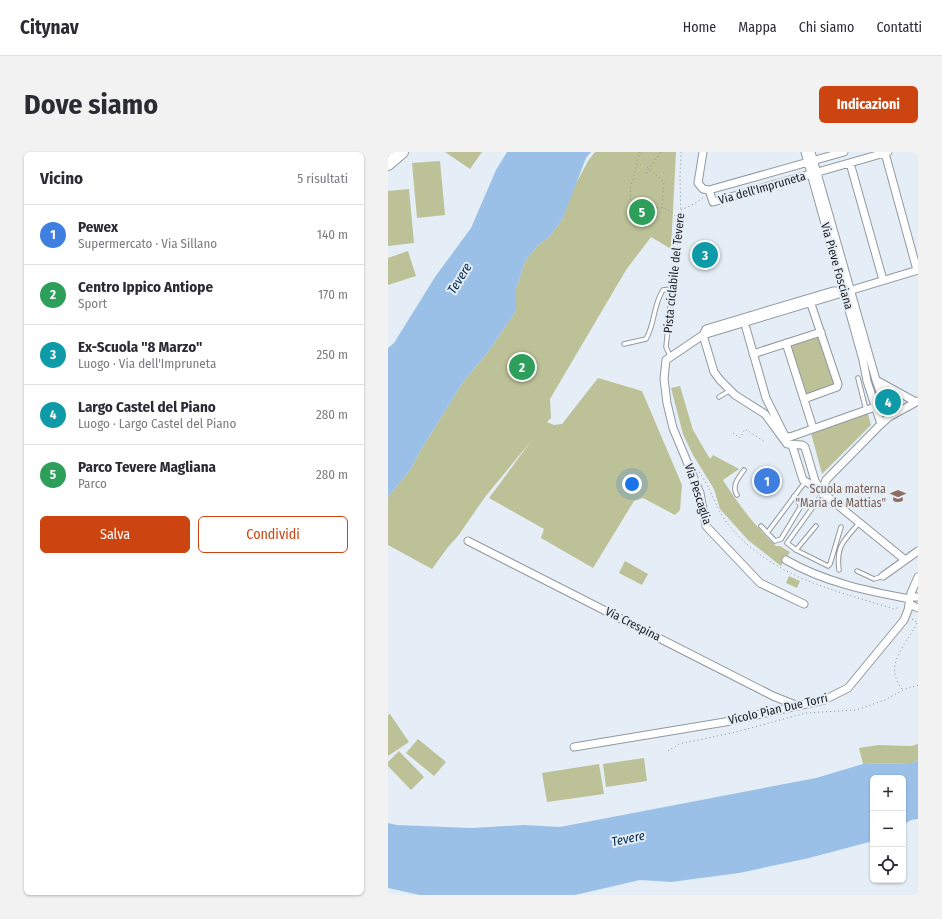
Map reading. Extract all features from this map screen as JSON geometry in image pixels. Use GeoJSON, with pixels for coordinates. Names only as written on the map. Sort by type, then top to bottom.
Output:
{"type":"FeatureCollection","features":[{"type":"Feature","properties":{"kind":"highway"},"geometry":{"type":"LineString","coordinates":[[388,164],[402,152]]}},
{"type":"Feature","properties":{"kind":"street"},"geometry":{"type":"LineString","coordinates":[[703,152],[698,182],[703,189],[709,190]]}},
{"type":"Feature","properties":{"kind":"street","name":"Via Pieve Fosciana"},"geometry":{"type":"LineString","coordinates":[[805,152],[811,161]]}},
{"type":"Feature","properties":{"kind":"street","name":"Via Pieve Fosciana"},"geometry":{"type":"LineString","coordinates":[[811,152],[811,161],[814,174],[848,290],[889,417]]}},
{"type":"Feature","properties":{"kind":"street","name":"Via dell'Impruneta"},"geometry":{"type":"LineString","coordinates":[[844,152],[709,190],[713,202],[887,153]]}},
{"type":"Feature","properties":{"kind":"street"},"geometry":{"type":"LineString","coordinates":[[670,356],[703,335],[811,304],[848,290],[918,270],[887,153]]}},
{"type":"Feature","properties":{"kind":"street"},"geometry":{"type":"LineString","coordinates":[[850,163],[883,280]]}},
{"type":"Feature","properties":{"kind":"street"},"geometry":{"type":"LineString","coordinates":[[823,492],[816,481],[805,447],[802,445],[792,446],[787,444],[780,437],[773,424],[759,409],[729,391],[714,372],[703,335],[706,328],[833,291],[848,290]]}},
{"type":"Feature","properties":{"kind":"street","name":"Via Pieve Fosciana"},"geometry":{"type":"LineString","coordinates":[[848,290],[867,381],[881,424]]}},
{"type":"Feature","properties":{"kind":"street"},"geometry":{"type":"LineString","coordinates":[[804,398],[837,387],[837,379],[811,304]]}},
{"type":"Feature","properties":{"kind":"street"},"geometry":{"type":"LineString","coordinates":[[746,328],[766,398],[782,434],[790,437],[875,408]]}},
{"type":"Feature","properties":{"kind":"street"},"geometry":{"type":"LineString","coordinates":[[753,354],[821,332]]}},
{"type":"Feature","properties":{"kind":"street"},"geometry":{"type":"LineString","coordinates":[[786,343],[813,428]]}},
{"type":"Feature","properties":{"kind":"street","name":"Via Pescaglia"},"geometry":{"type":"LineString","coordinates":[[670,356],[666,360],[664,379],[667,403],[673,428],[700,493],[706,526],[760,583],[804,604]]}},
{"type":"Feature","properties":{"kind":"street"},"geometry":{"type":"LineString","coordinates":[[876,380],[917,401]]}},
{"type":"Feature","properties":{"kind":"street"},"geometry":{"type":"LineString","coordinates":[[823,492],[826,480],[881,424],[889,417],[917,401]]}},
{"type":"Feature","properties":{"kind":"street"},"geometry":{"type":"LineString","coordinates":[[792,446],[805,482],[823,492],[904,559]]}},
{"type":"Feature","properties":{"kind":"street","name":"Via Crespina"},"geometry":{"type":"LineString","coordinates":[[468,541],[773,696],[799,706]]}},
{"type":"Feature","properties":{"kind":"street"},"geometry":{"type":"LineString","coordinates":[[883,576],[904,559],[918,551]]}},
{"type":"Feature","properties":{"kind":"street"},"geometry":{"type":"LineString","coordinates":[[786,560],[826,579],[909,602],[918,608]]}},
{"type":"Feature","properties":{"kind":"street","name":"Vicolo Pian Due Torri"},"geometry":{"type":"LineString","coordinates":[[574,747],[725,722],[824,700],[848,688],[904,620],[918,577]]}},
{"type":"Feature","properties":{"kind":"street"},"geometry":{"type":"LineString","coordinates":[[909,602],[918,597]]}},
{"type":"Feature","properties":{"kind":"lane"},"geometry":{"type":"LineString","coordinates":[[624,344],[646,340],[653,326],[659,296],[663,290],[672,289]]}},
{"type":"Feature","properties":{"kind":"lane","name":"Pista ciclabile del Tevere"},"geometry":{"type":"LineString","coordinates":[[670,356],[666,347],[672,289]]}},
{"type":"Feature","properties":{"kind":"lane"},"geometry":{"type":"LineString","coordinates":[[858,378],[866,410]]}},
{"type":"Feature","properties":{"kind":"lane"},"geometry":{"type":"LineString","coordinates":[[719,397],[729,391]]}},
{"type":"Feature","properties":{"kind":"lane"},"geometry":{"type":"LineString","coordinates":[[737,495],[734,490],[735,486],[744,470]]}},
{"type":"Feature","properties":{"kind":"lane"},"geometry":{"type":"LineString","coordinates":[[767,533],[805,482]]}},
{"type":"Feature","properties":{"kind":"lane"},"geometry":{"type":"LineString","coordinates":[[823,492],[788,541],[789,544],[796,550],[828,566],[830,564],[841,527]]}},
{"type":"Feature","properties":{"kind":"lane"},"geometry":{"type":"LineString","coordinates":[[761,526],[775,541],[781,539],[800,506],[794,496]]}},
{"type":"Feature","properties":{"kind":"lane"},"geometry":{"type":"LineString","coordinates":[[839,570],[837,554],[839,548],[859,523]]}},
{"type":"Feature","properties":{"kind":"lane"},"geometry":{"type":"LineString","coordinates":[[796,550],[816,526]]}},
{"type":"Feature","properties":{"kind":"lane"},"geometry":{"type":"LineString","coordinates":[[857,571],[874,580],[883,576]]}},
{"type":"Feature","properties":{"kind":"path"},"geometry":{"type":"LineString","coordinates":[[640,152],[631,186],[630,202],[640,209],[662,208],[675,214],[681,226]]}},
{"type":"Feature","properties":{"kind":"path"},"geometry":{"type":"LineString","coordinates":[[646,173],[661,152]]}},
{"type":"Feature","properties":{"kind":"path","name":"Pista ciclabile del Tevere"},"geometry":{"type":"LineString","coordinates":[[672,289],[681,226],[681,152]]}},
{"type":"Feature","properties":{"kind":"path"},"geometry":{"type":"LineString","coordinates":[[647,168],[664,182],[662,208]]}},
{"type":"Feature","properties":{"kind":"path"},"geometry":{"type":"LineString","coordinates":[[681,210],[694,204],[703,197]]}},
{"type":"Feature","properties":{"kind":"path"},"geometry":{"type":"LineString","coordinates":[[733,434],[740,438],[746,429],[765,442]]}},
{"type":"Feature","properties":{"kind":"path"},"geometry":{"type":"LineString","coordinates":[[697,469],[707,483],[719,512],[727,522],[749,545],[778,568],[823,588],[894,609],[909,602]]}},
{"type":"Feature","properties":{"kind":"path"},"geometry":{"type":"LineString","coordinates":[[902,690],[895,678],[895,664],[902,647],[918,624]]}},
{"type":"Feature","properties":{"kind":"path"},"geometry":{"type":"LineString","coordinates":[[668,751],[679,744],[736,732],[806,713],[856,710],[885,700],[902,690],[918,685]]}},
{"type":"Feature","properties":{"kind":"green space"},"geometry":{"type":"Polygon","coordinates":[[[445,152],[482,152],[470,169],[445,152]]]}},
{"type":"Feature","properties":{"kind":"green space"},"geometry":{"type":"Polygon","coordinates":[[[595,152],[676,152],[671,249],[651,237],[626,270],[550,399],[551,418],[547,422],[554,425],[562,424],[598,378],[642,391],[682,485],[680,510],[675,515],[643,498],[634,501],[593,568],[541,538],[544,529],[489,498],[532,440],[485,497],[458,536],[432,569],[388,545],[388,497],[411,469],[419,453],[463,382],[488,352],[516,311],[516,289],[525,261],[538,245],[549,237],[562,220],[573,189],[588,161],[595,152]]]}},
{"type":"Feature","properties":{"kind":"green space"},"geometry":{"type":"Polygon","coordinates":[[[440,161],[445,215],[417,218],[412,163],[440,161]]]}},
{"type":"Feature","properties":{"kind":"green space"},"geometry":{"type":"Polygon","coordinates":[[[409,189],[414,243],[388,246],[388,191],[409,189]]]}},
{"type":"Feature","properties":{"kind":"green space"},"geometry":{"type":"Polygon","coordinates":[[[408,251],[416,276],[388,285],[388,258],[408,251]]]}},
{"type":"Feature","properties":{"kind":"green space"},"geometry":{"type":"Polygon","coordinates":[[[821,336],[836,385],[806,394],[791,346],[821,336]]]}},
{"type":"Feature","properties":{"kind":"green space"},"geometry":{"type":"Polygon","coordinates":[[[680,386],[693,430],[710,459],[713,455],[739,469],[723,480],[761,531],[776,546],[780,546],[790,552],[781,566],[748,540],[720,509],[714,489],[693,455],[683,434],[671,388],[680,386]]]}},
{"type":"Feature","properties":{"kind":"green space"},"geometry":{"type":"Polygon","coordinates":[[[868,414],[871,425],[822,474],[811,433],[868,414]]]}},
{"type":"Feature","properties":{"kind":"green space"},"geometry":{"type":"Polygon","coordinates":[[[625,561],[648,574],[642,585],[619,573],[625,561]]]}},
{"type":"Feature","properties":{"kind":"green space"},"geometry":{"type":"Polygon","coordinates":[[[789,576],[800,581],[797,588],[786,583],[789,576]]]}},
{"type":"Feature","properties":{"kind":"green space"},"geometry":{"type":"Polygon","coordinates":[[[390,714],[409,742],[388,756],[388,715],[390,714]]]}},
{"type":"Feature","properties":{"kind":"green space"},"geometry":{"type":"Polygon","coordinates":[[[418,739],[446,762],[434,776],[406,753],[418,739]]]}},
{"type":"Feature","properties":{"kind":"green space"},"geometry":{"type":"Polygon","coordinates":[[[918,744],[918,760],[912,763],[863,764],[859,748],[878,745],[911,746],[918,744]]]}},
{"type":"Feature","properties":{"kind":"green space"},"geometry":{"type":"Polygon","coordinates":[[[399,751],[424,777],[411,790],[388,766],[388,762],[399,751]]]}},
{"type":"Feature","properties":{"kind":"green space"},"geometry":{"type":"Polygon","coordinates":[[[644,758],[647,781],[606,787],[603,764],[644,758]]]}},
{"type":"Feature","properties":{"kind":"green space"},"geometry":{"type":"Polygon","coordinates":[[[599,764],[604,794],[547,802],[542,773],[599,764]]]}},
{"type":"Feature","properties":{"kind":"water","name":"Tevere"},"geometry":{"type":"Polygon","coordinates":[[[507,152],[591,152],[586,158],[562,220],[549,237],[538,245],[525,261],[516,289],[516,311],[488,352],[463,382],[419,453],[411,469],[388,497],[388,348],[394,343],[435,277],[471,228],[496,170],[507,152]]]}},
{"type":"Feature","properties":{"kind":"water","name":"Tevere"},"geometry":{"type":"Polygon","coordinates":[[[918,760],[918,819],[911,820],[906,823],[906,775],[870,775],[870,842],[809,858],[739,873],[671,882],[640,880],[575,895],[420,895],[388,888],[388,823],[397,825],[471,828],[524,825],[560,827],[816,778],[863,764],[912,763],[918,760]]]}},
{"type":"Feature","properties":{"kind":"place","name":"Parco Tevere Magliana"},"geometry":{"type":"Point","coordinates":[642,212]}},
{"type":"Feature","properties":{"kind":"place","name":"Ex-Scuola \"8 Marzo\""},"geometry":{"type":"Point","coordinates":[705,255]}},
{"type":"Feature","properties":{"kind":"place","name":"Centro Ippico Antiope"},"geometry":{"type":"Point","coordinates":[522,367]}},
{"type":"Feature","properties":{"kind":"place","name":"Largo Castel del Piano"},"geometry":{"type":"Point","coordinates":[888,402]}},
{"type":"Feature","properties":{"kind":"place","name":"Pewex"},"geometry":{"type":"Point","coordinates":[767,481]}},
{"type":"Feature","properties":{"kind":"place","name":"Scuola materna \"Maria de Mattias\""},"geometry":{"type":"Point","coordinates":[898,496]}}]}
